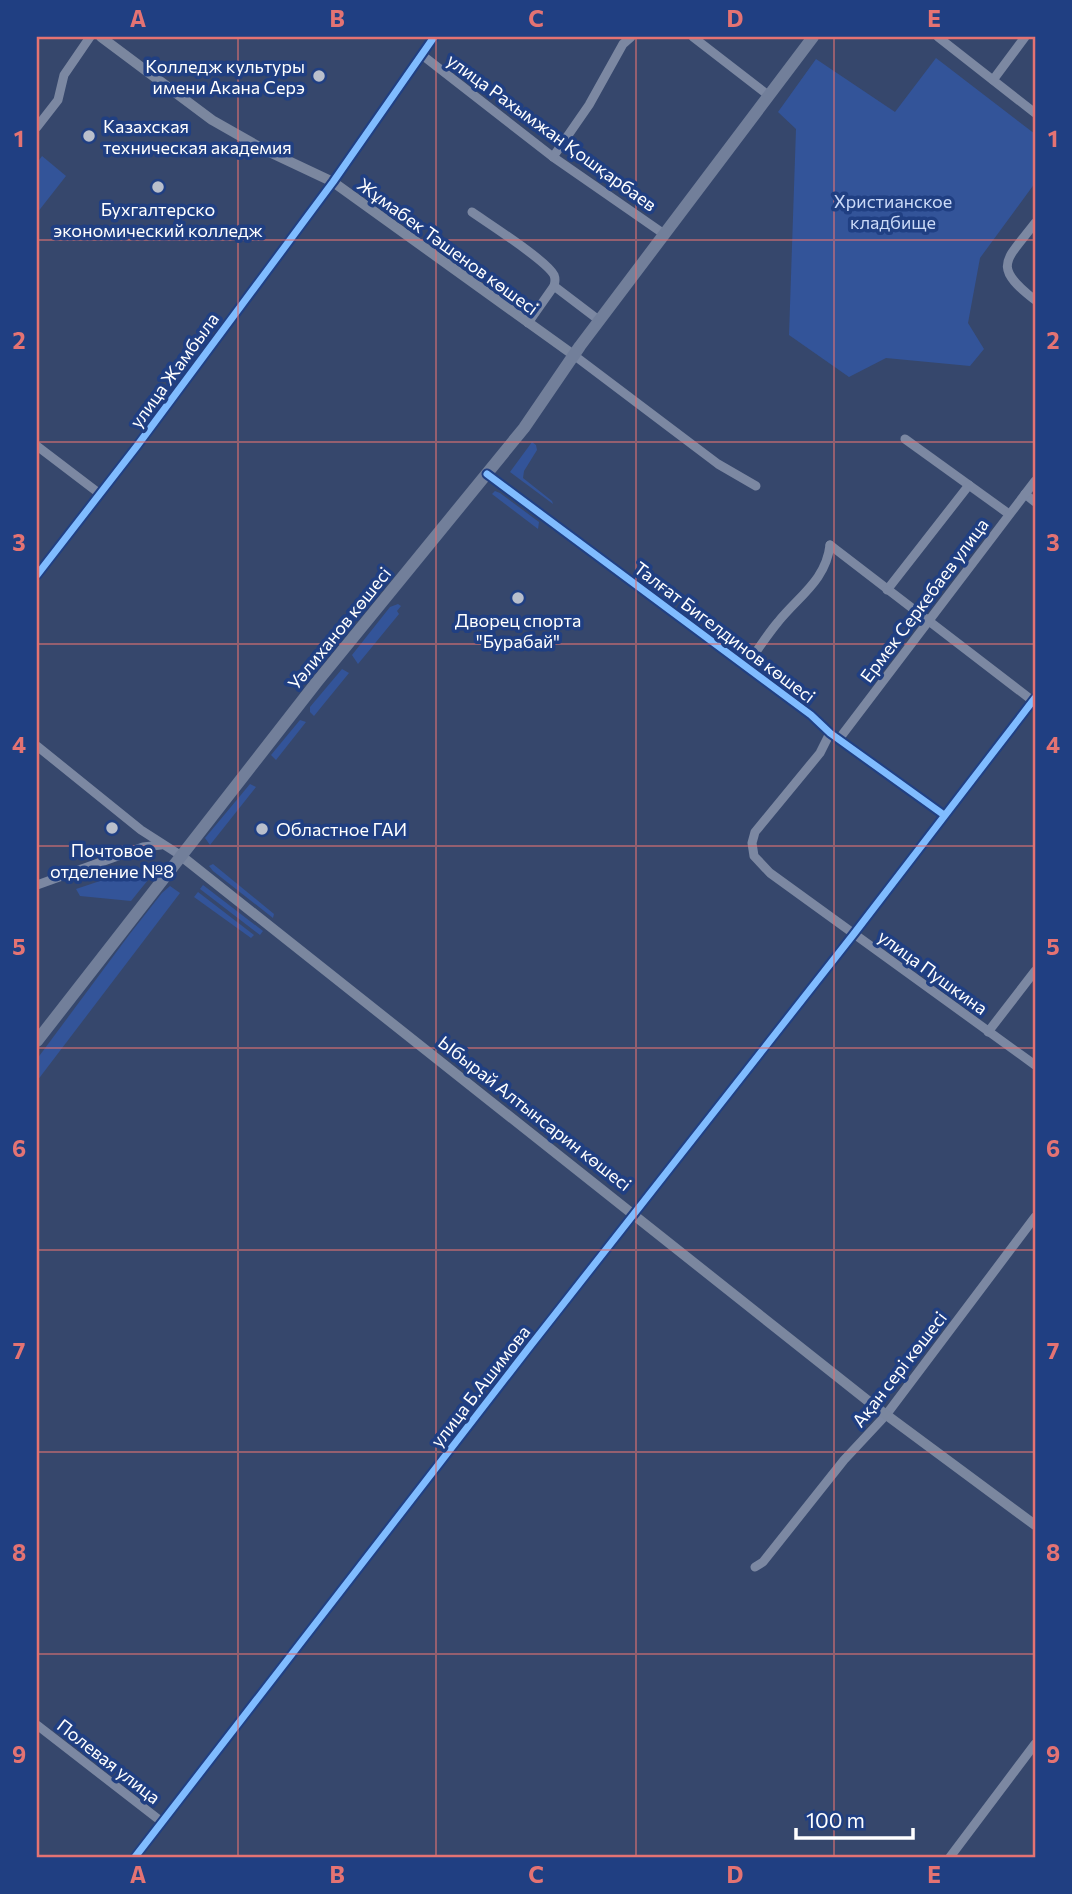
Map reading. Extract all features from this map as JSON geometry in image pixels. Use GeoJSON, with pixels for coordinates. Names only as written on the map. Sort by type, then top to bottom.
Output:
{"type":"FeatureCollection","features":[{"type":"Feature","properties":{"kind":"highway"},"geometry":{"type":"LineString","coordinates":[[768,95],[809,42]]}},
{"type":"Feature","properties":{"kind":"highway"},"geometry":{"type":"LineString","coordinates":[[580,360],[800,59],[809,42]]}},
{"type":"Feature","properties":{"kind":"highway","name":"Уәлиханов көшесі"},"geometry":{"type":"LineString","coordinates":[[37,1041],[316,683],[580,360],[600,321],[768,95]]}},
{"type":"Feature","properties":{"kind":"main road","name":"Жұмабек Тәшенов көшесі"},"geometry":{"type":"LineString","coordinates":[[101,37],[212,120],[262,149],[333,182],[580,360]]}},
{"type":"Feature","properties":{"kind":"main road","name":"Ыбырай Алтынсарин көшесі"},"geometry":{"type":"LineString","coordinates":[[180,855],[886,1415],[1035,1525]]}},
{"type":"Feature","properties":{"kind":"street"},"geometry":{"type":"LineString","coordinates":[[37,127],[58,100],[67,68],[90,37]]}},
{"type":"Feature","properties":{"kind":"street","name":"улица Жамбыла"},"geometry":{"type":"LineString","coordinates":[[37,575],[333,182],[434,37]]}},
{"type":"Feature","properties":{"kind":"street"},"geometry":{"type":"LineString","coordinates":[[553,157],[589,105],[623,44],[631,37]]}},
{"type":"Feature","properties":{"kind":"street"},"geometry":{"type":"LineString","coordinates":[[693,37],[768,95]]}},
{"type":"Feature","properties":{"kind":"street"},"geometry":{"type":"LineString","coordinates":[[938,37],[1035,113]]}},
{"type":"Feature","properties":{"kind":"street"},"geometry":{"type":"LineString","coordinates":[[993,80],[1025,37]]}},
{"type":"Feature","properties":{"kind":"street","name":"улица Рахымжан Қошқарбаев"},"geometry":{"type":"LineString","coordinates":[[422,55],[553,157],[664,234]]}},
{"type":"Feature","properties":{"kind":"street"},"geometry":{"type":"LineString","coordinates":[[472,212],[553,273],[556,282],[554,286],[528,323]]}},
{"type":"Feature","properties":{"kind":"street"},"geometry":{"type":"LineString","coordinates":[[1035,223],[1010,257],[1007,267],[1012,281],[1035,300]]}},
{"type":"Feature","properties":{"kind":"street"},"geometry":{"type":"LineString","coordinates":[[554,286],[600,321]]}},
{"type":"Feature","properties":{"kind":"street"},"geometry":{"type":"LineString","coordinates":[[580,360],[718,464],[756,486]]}},
{"type":"Feature","properties":{"kind":"street"},"geometry":{"type":"LineString","coordinates":[[905,439],[1009,514]]}},
{"type":"Feature","properties":{"kind":"street"},"geometry":{"type":"LineString","coordinates":[[37,446],[100,494]]}},
{"type":"Feature","properties":{"kind":"street","name":"Талғат Бигелдинов көшесі"},"geometry":{"type":"LineString","coordinates":[[487,474],[811,715],[830,733],[944,815]]}},
{"type":"Feature","properties":{"kind":"street","name":"Ермек Серкебаев улица"},"geometry":{"type":"LineString","coordinates":[[839,739],[1035,481]]}},
{"type":"Feature","properties":{"kind":"street"},"geometry":{"type":"LineString","coordinates":[[887,590],[969,485]]}},
{"type":"Feature","properties":{"kind":"street"},"geometry":{"type":"LineString","coordinates":[[1025,494],[1035,502]]}},
{"type":"Feature","properties":{"kind":"street"},"geometry":{"type":"LineString","coordinates":[[745,666],[779,621],[819,578],[827,563],[830,545],[1035,702]]}},
{"type":"Feature","properties":{"kind":"street","name":"улица Б.Ашимова"},"geometry":{"type":"LineString","coordinates":[[135,1857],[853,936],[944,815],[1035,702]]}},
{"type":"Feature","properties":{"kind":"street","name":"улица Пушкина"},"geometry":{"type":"LineString","coordinates":[[830,733],[820,753],[758,827],[753,837],[754,856],[761,866],[853,936],[1035,1065]]}},
{"type":"Feature","properties":{"kind":"street"},"geometry":{"type":"LineString","coordinates":[[37,746],[162,845],[180,855]]}},
{"type":"Feature","properties":{"kind":"street"},"geometry":{"type":"LineString","coordinates":[[37,885],[143,847],[162,845]]}},
{"type":"Feature","properties":{"kind":"street"},"geometry":{"type":"LineString","coordinates":[[988,1032],[1035,971]]}},
{"type":"Feature","properties":{"kind":"street","name":"Ақан сері көшесі"},"geometry":{"type":"LineString","coordinates":[[755,1567],[763,1562],[844,1460],[886,1415],[1035,1217]]}},
{"type":"Feature","properties":{"kind":"street","name":"Полевая улица"},"geometry":{"type":"LineString","coordinates":[[37,1725],[162,1822]]}},
{"type":"Feature","properties":{"kind":"street"},"geometry":{"type":"LineString","coordinates":[[950,1857],[1035,1744]]}},
{"type":"Feature","properties":{"kind":"green space","name":"Христианское кладбище"},"geometry":{"type":"Polygon","coordinates":[[[936,58],[1035,134],[1035,183],[980,258],[968,323],[984,349],[970,366],[886,358],[849,377],[789,335],[796,129],[778,112],[816,59],[895,112],[936,58]]]}},
{"type":"Feature","properties":{"kind":"green space"},"geometry":{"type":"Polygon","coordinates":[[[42,156],[66,176],[37,213],[37,163],[42,156]]]}},
{"type":"Feature","properties":{"kind":"green space"},"geometry":{"type":"Polygon","coordinates":[[[532,442],[537,450],[524,471],[523,478],[553,504],[510,472],[532,442]]]}},
{"type":"Feature","properties":{"kind":"green space"},"geometry":{"type":"Polygon","coordinates":[[[495,491],[539,522],[538,529],[492,494],[495,491]]]}},
{"type":"Feature","properties":{"kind":"green space"},"geometry":{"type":"Polygon","coordinates":[[[398,604],[401,606],[397,611],[399,614],[358,664],[352,655],[390,607],[398,604]]]}},
{"type":"Feature","properties":{"kind":"green space"},"geometry":{"type":"Polygon","coordinates":[[[342,669],[349,673],[314,716],[310,707],[342,669]]]}},
{"type":"Feature","properties":{"kind":"green space"},"geometry":{"type":"Polygon","coordinates":[[[300,720],[306,722],[276,760],[271,755],[300,720]]]}},
{"type":"Feature","properties":{"kind":"green space"},"geometry":{"type":"Polygon","coordinates":[[[250,784],[256,787],[210,845],[205,838],[250,784]]]}},
{"type":"Feature","properties":{"kind":"green space"},"geometry":{"type":"Polygon","coordinates":[[[213,864],[274,914],[273,918],[213,871],[209,866],[213,864]]]}},
{"type":"Feature","properties":{"kind":"green space"},"geometry":{"type":"Polygon","coordinates":[[[142,867],[152,872],[152,875],[131,901],[80,896],[76,889],[142,867]]]}},
{"type":"Feature","properties":{"kind":"green space"},"geometry":{"type":"Polygon","coordinates":[[[203,885],[263,931],[260,935],[200,889],[203,885]]]}},
{"type":"Feature","properties":{"kind":"green space"},"geometry":{"type":"Polygon","coordinates":[[[170,886],[180,893],[37,1081],[37,1059],[129,935],[170,886]]]}},
{"type":"Feature","properties":{"kind":"green space"},"geometry":{"type":"Polygon","coordinates":[[[198,892],[254,935],[251,938],[194,897],[198,892]]]}},
{"type":"Feature","properties":{"kind":"cycle path"},"geometry":{"type":"LineString","coordinates":[[37,575],[137,446],[333,182],[434,37]]}},
{"type":"Feature","properties":{"kind":"cycle path"},"geometry":{"type":"LineString","coordinates":[[487,474],[811,715],[830,733],[944,815]]}},
{"type":"Feature","properties":{"kind":"cycle path"},"geometry":{"type":"LineString","coordinates":[[135,1857],[1035,698]]}},
{"type":"Feature","properties":{"kind":"place","name":"Колледж культуры имени Акана Серэ"},"geometry":{"type":"Point","coordinates":[319,76]}},
{"type":"Feature","properties":{"kind":"place","name":"Казахская техническая академия"},"geometry":{"type":"Point","coordinates":[89,136]}},
{"type":"Feature","properties":{"kind":"place","name":"Бухгалтерско экономический колледж"},"geometry":{"type":"Point","coordinates":[158,187]}},
{"type":"Feature","properties":{"kind":"place","name":"Дворец спорта \"Бурабай\""},"geometry":{"type":"Point","coordinates":[518,598]}},
{"type":"Feature","properties":{"kind":"place","name":"Почтовое отделение №8"},"geometry":{"type":"Point","coordinates":[112,828]}},
{"type":"Feature","properties":{"kind":"place","name":"Областное ГАИ"},"geometry":{"type":"Point","coordinates":[262,829]}}]}
